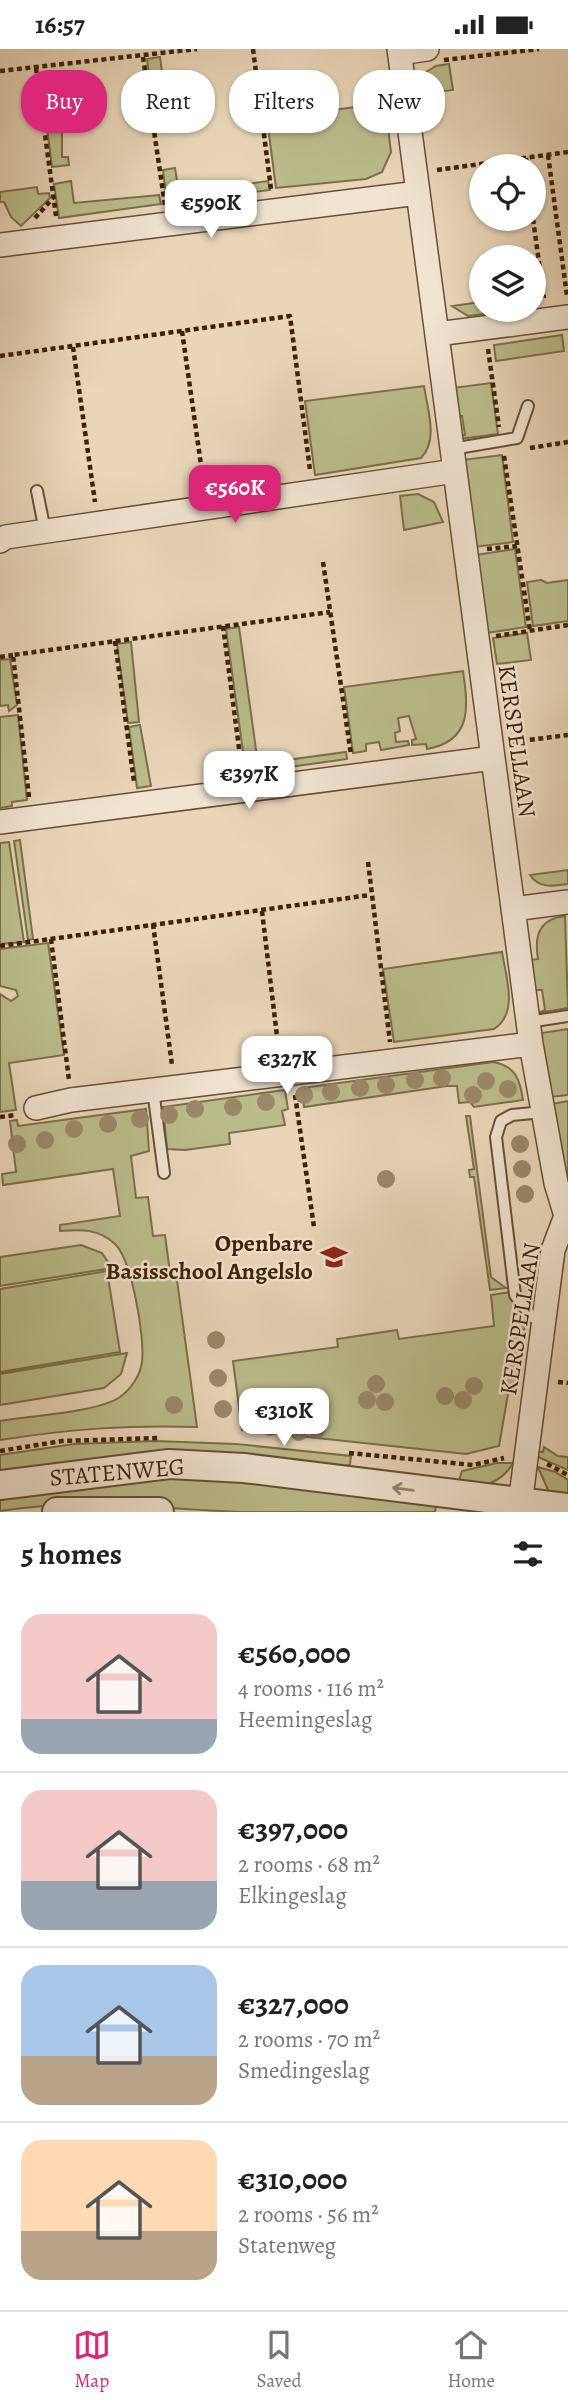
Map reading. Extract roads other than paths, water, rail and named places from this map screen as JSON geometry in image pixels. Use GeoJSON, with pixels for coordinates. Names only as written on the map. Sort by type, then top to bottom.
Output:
{"type":"FeatureCollection","features":[{"type":"Feature","properties":{"kind":"street"},"geometry":{"type":"LineString","coordinates":[[401,57],[427,49]]}},
{"type":"Feature","properties":{"kind":"street","name":"KERSPELLAAN"},"geometry":{"type":"LineString","coordinates":[[401,57],[530,1033],[556,1183],[567,1216],[553,1250],[520,1507]]}},
{"type":"Feature","properties":{"kind":"street"},"geometry":{"type":"LineString","coordinates":[[0,245],[274,211],[416,183]]}},
{"type":"Feature","properties":{"kind":"street"},"geometry":{"type":"LineString","coordinates":[[436,334],[557,318]]}},
{"type":"Feature","properties":{"kind":"street"},"geometry":{"type":"LineString","coordinates":[[0,541],[6,537],[44,530],[455,471]]}},
{"type":"Feature","properties":{"kind":"street"},"geometry":{"type":"LineString","coordinates":[[0,822],[354,776],[493,751]]}},
{"type":"Feature","properties":{"kind":"street"},"geometry":{"type":"LineString","coordinates":[[513,909],[568,902]]}},
{"type":"Feature","properties":{"kind":"street"},"geometry":{"type":"LineString","coordinates":[[36,1108],[71,1100],[393,1063],[530,1033]]}},
{"type":"Feature","properties":{"kind":"street","name":"STATENWEG"},"geometry":{"type":"LineString","coordinates":[[0,1485],[169,1464],[244,1468],[520,1507],[568,1508]]}},
{"type":"Feature","properties":{"kind":"street","name":"STATENWEG"},"geometry":{"type":"LineString","coordinates":[[57,1512],[159,1512]]}},
{"type":"Feature","properties":{"kind":"lane"},"geometry":{"type":"LineString","coordinates":[[452,449],[517,438],[528,406]]}},
{"type":"Feature","properties":{"kind":"lane"},"geometry":{"type":"LineString","coordinates":[[37,491],[44,530]]}},
{"type":"Feature","properties":{"kind":"lane"},"geometry":{"type":"LineString","coordinates":[[530,1033],[568,1016]]}},
{"type":"Feature","properties":{"kind":"lane"},"geometry":{"type":"LineString","coordinates":[[164,1089],[164,1173]]}},
{"type":"Feature","properties":{"kind":"lane"},"geometry":{"type":"LineString","coordinates":[[543,1112],[512,1115],[501,1121],[496,1137],[515,1296],[532,1317],[544,1319]]}},
{"type":"Feature","properties":{"kind":"place","name":"Openbare Basisschool Angelslo"},"geometry":{"type":"Point","coordinates":[334,1257]}}]}
